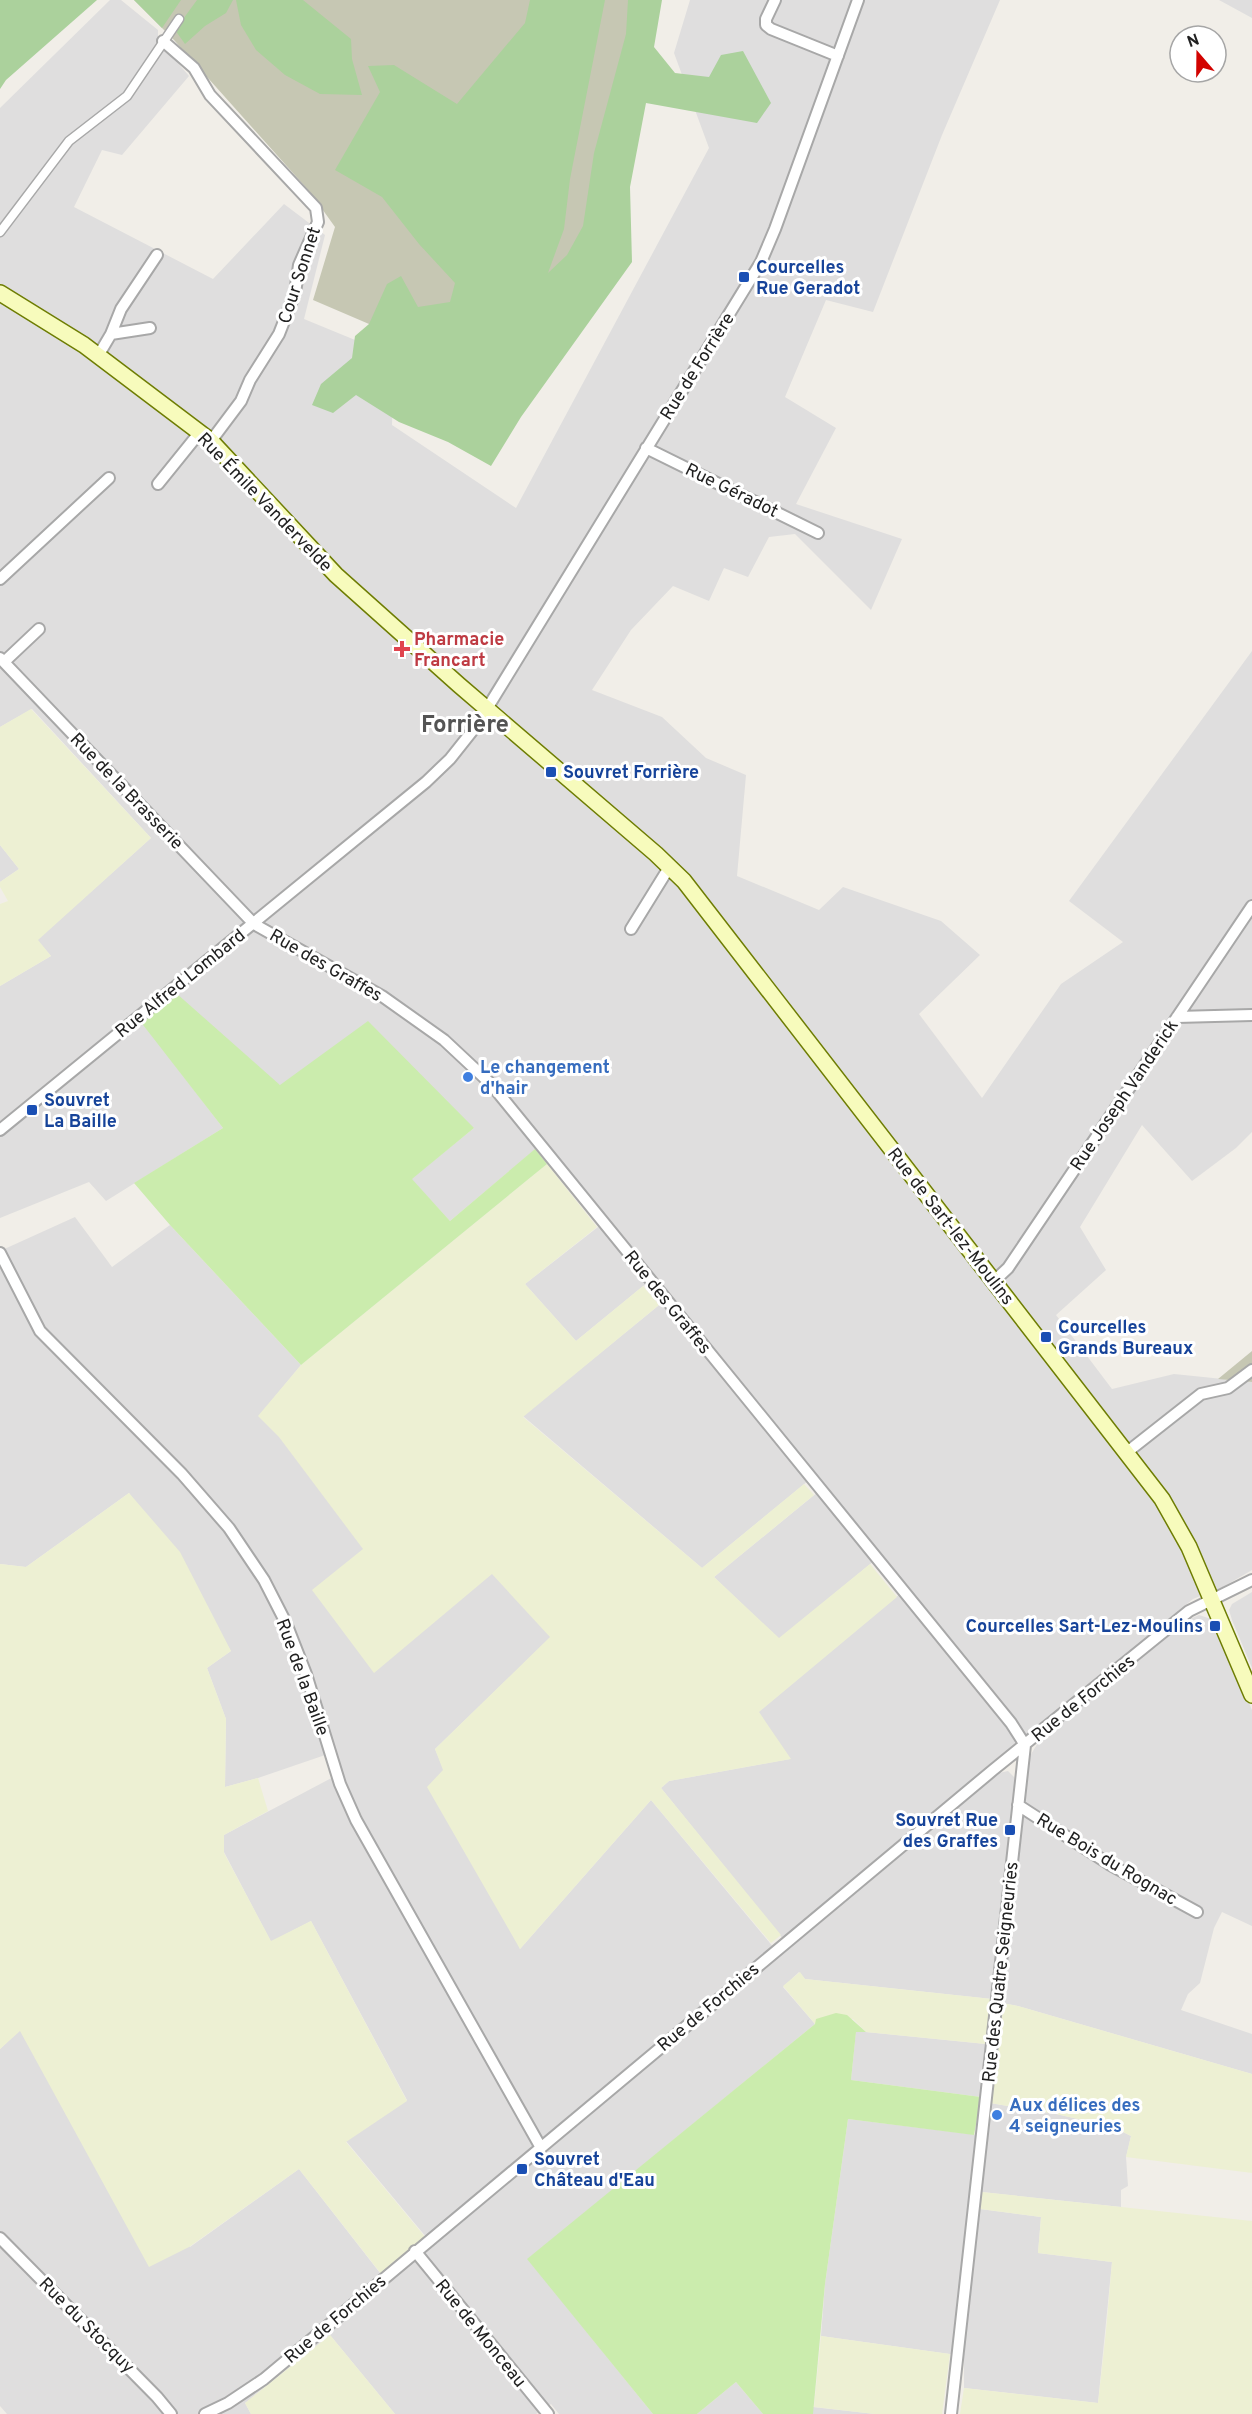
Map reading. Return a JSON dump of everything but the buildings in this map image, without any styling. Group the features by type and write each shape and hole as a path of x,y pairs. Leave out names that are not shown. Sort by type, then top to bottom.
{"main road":[{"name":"Rue Émile Vandervelde","path":"0,293 68,334 206,437 332,572 487,709"},
{"name":"Rue de Sart-lez-Moulins","path":"487,709 670,866 700,901 1168,1507 1189,1547 1252,1695"}],"street":[{"path":"775,0 766,19 766,25 838,56"},
{"name":"Rue de Forrière","path":"487,709 761,262 776,229 858,0"},
{"path":"0,232 65,145 127,96 178,19"},
{"name":"Cour Sonnet","path":"158,484 241,401 250,380 279,334 295,293 299,265 318,222 316,208 210,95 194,68 163,41"},
{"path":"98,356 111,334 120,309 157,255"},
{"path":"111,334 150,328"},
{"name":"Rue Géradot","path":"646,448 818,533"},
{"path":"0,579 109,478"},
{"path":"2,660 39,629"},
{"name":"Rue de la Brasserie","path":"2,660 254,924"},
{"name":"Rue Alfred Lombard","path":"0,1130 426,782 450,759 487,709"},
{"path":"631,929 670,866"},
{"name":"Rue Joseph Vanderick","path":"994,1281 1008,1268 1252,906"},
{"name":"Rue des Graffes","path":"254,924 382,996 444,1040 490,1084 1011,1724 1025,1745"},
{"path":"1177,1017 1252,1015"},
{"name":"Rue de la Baille","path":"0,1253 40,1331 182,1474 229,1528 264,1580 290,1633 306,1674 340,1784 356,1820 540,2146"},
{"path":"1126,1453 1201,1394 1228,1388 1252,1370"},
{"name":"Rue de Forchies","path":"205,2414 228,2403 264,2379 540,2146 1189,1611 1252,1580"},
{"name":"Rue des Quatre Seigneuries","path":"951,2414 1025,1745"},
{"name":"Rue Bois du Rognac","path":"1018,1805 1108,1864 1197,1912"},
{"name":"Rue du Stocquy","path":"0,2238 158,2397 171,2414"},
{"name":"Rue de Monceau","path":"415,2251 548,2414"}],"shaded area":[{"path":"110,0 121,0 158,30 158,40 189,76 122,155 102,150 74,207 213,279 284,204 325,235 304,319 394,356 392,425 516,508 709,148 674,53 690,0 1000,0 942,135 873,312 826,300 785,397 836,428 796,504 902,539 871,610 795,534 769,537 748,577 724,568 709,601 673,586 631,630 592,690 662,717 706,758 746,775 737,876 819,910 843,887 941,921 980,955 919,1014 982,1098 1061,984 1123,942 1069,901 1252,651 1252,1132 1236,1148 1192,1181 1142,1125 1080,1227 1106,1270 1056,1315 1112,1389 1174,1374 1252,1382 1252,1570 1223,1587 1193,1599 783,1939 661,1788 669,1781 790,1759 758,1712 907,1588 880,1556 779,1639 714,1577 824,1487 814,1476 702,1568 523,1416 669,1297 653,1278 576,1341 525,1284 607,1220 544,1142 450,1221 411,1179 474,1128 280,1085 136,1014 223,1128 106,1201 89,1182 0,1218 0,986 51,956 37,940 151,838 32,709 0,727 0,108"},
{"path":"134,0 651,0 592,259 534,336 369,324 313,300 335,227 310,192 174,40"},
{"path":"1219,0 1252,0 1252,18"},
{"path":"31,709 151,838 38,940 51,956 0,986 0,904 8,901 0,887 0,882 19,869 0,845 0,727"},
{"path":"0,845 19,869 0,882"},
{"path":"547,1164 597,1227 525,1284 576,1341 643,1286 659,1305 523,1417 702,1568 804,1484 814,1495 714,1577 779,1638 870,1564 897,1597 759,1712 791,1759 669,1781 661,1788 781,1935 771,1943 651,1800 520,1949 427,1787 443,1770 435,1749 550,1637 492,1574 374,1673 312,1590 363,1549 279,1437 258,1416 301,1365"},
{"path":"75,1217 112,1267 170,1225 301,1365 259,1416 279,1436 364,1549 373,1672 492,1573 551,1637 435,1749 520,1949 651,1800 779,1954 999,1773 1008,1771 1014,1777 1015,1789 992,1999 805,1979 799,1972 783,1987 815,2024 528,2259 653,2414 559,2414 551,2404 536,2414 395,2414 330,2335 245,2403 251,2414 7,2414 0,2406 0,2049 20,2030 190,2247 299,2169 387,2282 432,2244 346,2141 407,2100 311,1921 271,1942 224,1852 224,1835 339,1774 331,1753 225,1787 226,1719 207,1668 231,1651 129,1493 26,1567 0,1564 0,1251"},
{"path":"1252,1351 1252,1382 1218,1379"},
{"path":"129,1493 180,1552 231,1651 207,1668 226,1719 225,1787 258,1778 268,1811 224,1835 224,1853 271,1941 311,1921 407,2101 346,2142 426,2238 382,2275 299,2169 189,2247 149,2267 20,2031 0,2049 0,1564 26,1567"},
{"path":"1252,1592 1252,1668 1229,1610 1232,1604"},
{"path":"1199,1615 1211,1619 1217,1628 1252,1710 1252,1926 1222,1912 1214,1928 1200,1983 1188,1994 1181,2010 1252,2034 1252,2074 1002,2003 1030,1756 1039,1741 1190,1619"},
{"path":"800,1972 805,1979 992,1999 986,2044 866,2032 853,2019 815,2024 783,1986"},
{"path":"1002,2003 1252,2074 1252,2173 1126,2157 1131,2136 1113,2127 1056,2114 990,2103"},
{"path":"856,2031 986,2044 981,2097 851,2080"},
{"path":"990,2103 1056,2114 1113,2127 1131,2136 1126,2157 1128,2186 1121,2190 1121,2207 982,2192 980,2209 1041,2217 1038,2253 1112,2262 1098,2403 964,2388 964,2356 821,2336 825,2284 848,2119 986,2136"},
{"path":"982,2192 1252,2221 1252,2414 960,2414 964,2388 1098,2403 1106,2331 1112,2262 1038,2253 1041,2217 980,2209"},
{"path":"330,2335 395,2414 251,2414 245,2403"},
{"path":"821,2336 950,2354 942,2414 875,2414 814,2407"},
{"path":"736,2382 763,2414 697,2414"},
{"path":"813,2407 875,2414 813,2414"}],"green space":[{"path":"0,0 97,0 6,80 0,89"},
{"path":"134,0 181,0 162,28"},
{"path":"197,0 233,0 226,13 205,26 185,44 175,30"},
{"path":"236,0 303,0 351,39 352,59 362,95 320,94 285,75 256,50 241,25"},
{"path":"530,0 605,0 570,179 564,229 548,273 567,255 583,226 594,153 626,34 628,0 662,0 654,47 675,73 709,77 721,55 743,51 771,103 757,123 646,103 630,187 632,262 521,417 491,466 448,442 399,422 356,395 333,413 312,405 321,384 352,358 355,336 369,324 387,284 401,276 418,307 450,302 455,283 419,244 382,197 335,170 380,92 368,66 394,65 457,104 525,23"},
{"path":"176,993 280,1085 368,1021 474,1128 412,1179 450,1221 535,1149 547,1164 301,1365 170,1225 134,1183 223,1128 140,1021"},
{"path":"836,2013 847,2015 866,2032 856,2032 851,2080 981,2097 974,2135 848,2119 825,2284 813,2414 763,2414 736,2382 697,2414 653,2414 527,2259 815,2024 816,2019"}],"place":[{"name":"Courcelles Rue Geradot","path":"744,277"},
{"name":"Pharmacie Francart","path":"402,649"},
{"name":"Souvret Forrière","path":"551,772"},
{"name":"Le changement d'hair","path":"468,1077"},
{"name":"Souvret La Baille","path":"32,1110"},
{"name":"Courcelles Grands Bureaux","path":"1046,1337"},
{"name":"Courcelles Sart-Lez-Moulins","path":"1215,1626"},
{"name":"Souvret Rue des Graffes","path":"1010,1830"},
{"name":"Aux délices des 4 seigneuries","path":"997,2115"},
{"name":"Souvret Château d'Eau","path":"522,2169"}],"district":[{"name":"Forrière","path":"465,724"}]}
